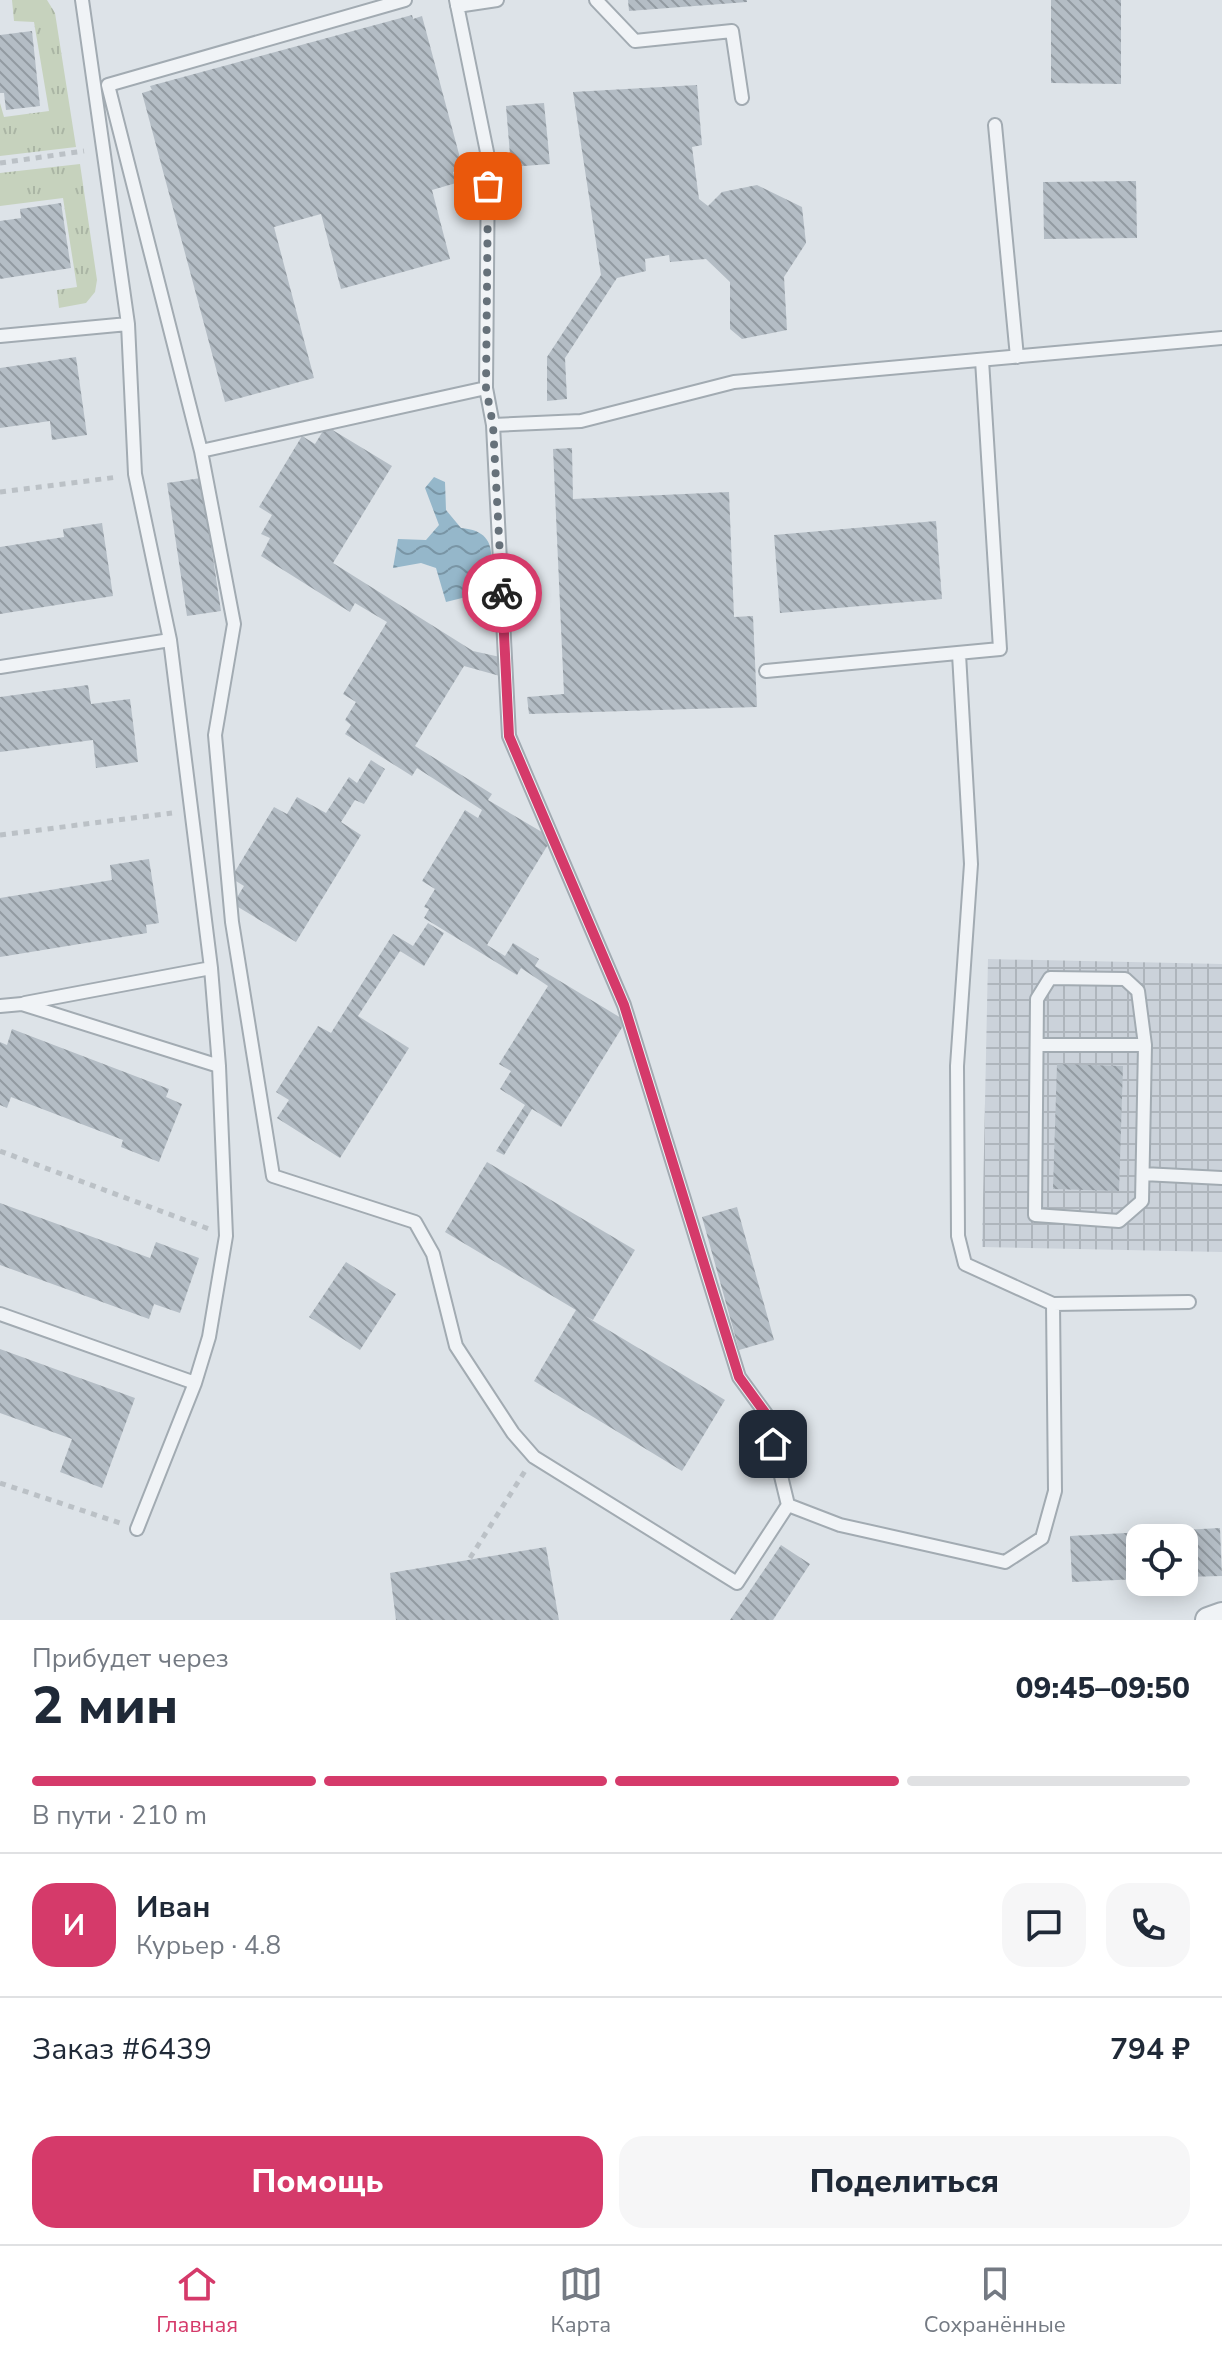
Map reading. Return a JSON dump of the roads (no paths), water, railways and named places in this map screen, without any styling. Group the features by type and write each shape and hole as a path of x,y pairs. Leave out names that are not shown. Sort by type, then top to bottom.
{"street":[{"path":"1208,1620 1222,1615"}],"lane":[{"path":"82,0 128,324 135,474 170,640 211,968 219,1066 226,1236 209,1337 195,1383 137,1529"},
{"path":"405,0 108,85 201,451 234,624 215,735 232,922 273,1176 415,1222 433,1254 456,1346 513,1433 534,1457 737,1583 788,1505 766,1414 739,1377 624,1005 509,736 493,425 486,388 488,157 456,3 497,0"},
{"path":"596,0 635,41 732,31 742,98"},
{"path":"995,125 1017,357"},
{"path":"0,336 128,324"},
{"path":"493,425 581,421 734,382 1222,338"},
{"path":"766,671 1000,649 982,360"},
{"path":"201,451 486,388"},
{"path":"0,667 170,640"},
{"path":"959,654 971,864 957,1066 958,1236 965,1264 1053,1304 1189,1302"},
{"path":"0,1006 211,968"},
{"path":"1050,978 1125,979 1138,991 1145,1045 1142,1201 1119,1221 1035,1215 1037,999 1050,978"},
{"path":"22,1004 219,1066"},
{"path":"1037,1045 1145,1045"},
{"path":"1143,1174 1222,1178"},
{"path":"788,1505 840,1525 1005,1562 1042,1538 1055,1491 1053,1304"},
{"path":"0,1314 195,1383"}],"water":[{"path":"434,477 445,482 446,510 461,528 474,530 488,542 491,559 486,592 446,602 436,568 421,563 393,568 398,539 426,540 439,525 425,488"}]}
